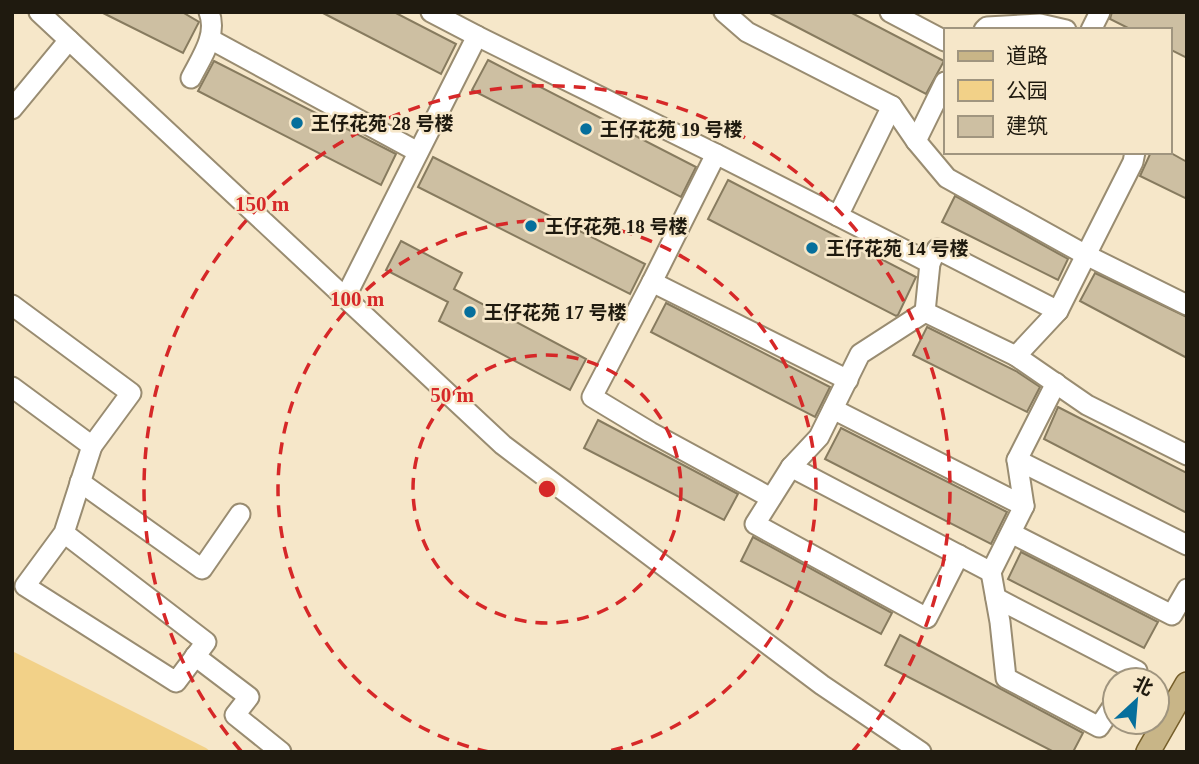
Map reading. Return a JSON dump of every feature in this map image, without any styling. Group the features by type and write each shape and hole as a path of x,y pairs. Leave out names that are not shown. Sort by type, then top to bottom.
{"main road":[{"path":"1148,752 1187,684"}],"street":[{"path":"39,12 503,446 822,685 921,752"},
{"path":"194,12 418,152"},
{"path":"431,12 930,263"},
{"path":"724,12 747,32 892,106 916,141 947,178 1086,255 1187,305"},
{"path":"890,12 944,40"},
{"path":"1092,28 1100,12"},
{"path":"191,78 211,24"},
{"path":"986,28 1040,24 1057,28"},
{"path":"345,298 477,36"},
{"path":"12,109 69,40"},
{"path":"916,141 944,84"},
{"path":"838,216 892,106"},
{"path":"1016,356 1058,311 1135,154"},
{"path":"716,155 592,397 771,498"},
{"path":"925,312 930,263 937,249 1058,311"},
{"path":"652,282 848,380"},
{"path":"12,305 131,393 92,446 64,533 18,583 176,682 206,642 64,533"},
{"path":"925,312 1016,356 1087,405 1187,455"},
{"path":"925,312 860,354 819,437 791,467 755,524 927,618 958,555"},
{"path":"1056,383 1017,460 1024,506 991,572 1006,678 1099,727 1101,724"},
{"path":"12,387 92,446"},
{"path":"833,409 1024,506"},
{"path":"1017,460 1187,545"},
{"path":"791,467 991,572"},
{"path":"80,482 202,569 240,514"},
{"path":"1011,533 1172,615 1187,589"},
{"path":"996,598 1127,666"},
{"path":"195,656 249,697 235,715 281,752"}],"green space":[{"path":"12,651 206,748 211,752 12,752"}],"building":[{"path":"101,12 182,12 199,22 183,53"},
{"path":"321,12 394,12 456,44 441,74"},
{"path":"768,12 850,12 944,61 926,94"},
{"path":"1112,12 1187,12 1187,58 1171,50 1171,28 1128,28 1110,19"},
{"name":"王仔花苑 19 号楼","path":"488,60 696,167 681,197 472,90"},
{"name":"王仔花苑 28 号楼","path":"214,61 396,154 381,185 198,91"},
{"path":"1171,153 1187,162 1187,199 1140,176 1150,154"},
{"name":"王仔花苑 18 号楼","path":"433,157 645,264 630,294 418,187"},
{"name":"王仔花苑 14 号楼","path":"728,180 916,277 898,315 708,219"},
{"path":"955,196 1068,259 1058,280 942,222"},
{"name":"王仔花苑 17 号楼","path":"401,241 462,273 454,289 586,359 570,390 439,321 448,302 386,270"},
{"path":"1095,273 1187,317 1187,358 1080,301"},
{"path":"666,303 830,387 815,417 651,332"},
{"path":"927,327 1016,371 1040,387 1027,412 913,355"},
{"path":"1058,407 1187,473 1187,513 1044,439"},
{"path":"598,420 738,494 724,520 584,448"},
{"path":"841,428 1007,512 991,544 825,459"},
{"path":"753,537 892,613 881,634 741,561"},
{"path":"1021,552 1158,622 1144,648 1008,579"},
{"path":"900,635 1083,733 1073,752 1054,752 885,665"}],"place":[{"name":"王仔花苑 28 号楼","path":"297,123"},
{"name":"王仔花苑 19 号楼","path":"586,129"},
{"name":"王仔花苑 18 号楼","path":"531,226"},
{"name":"王仔花苑 14 号楼","path":"812,248"},
{"name":"王仔花苑 17 号楼","path":"470,312"}]}
